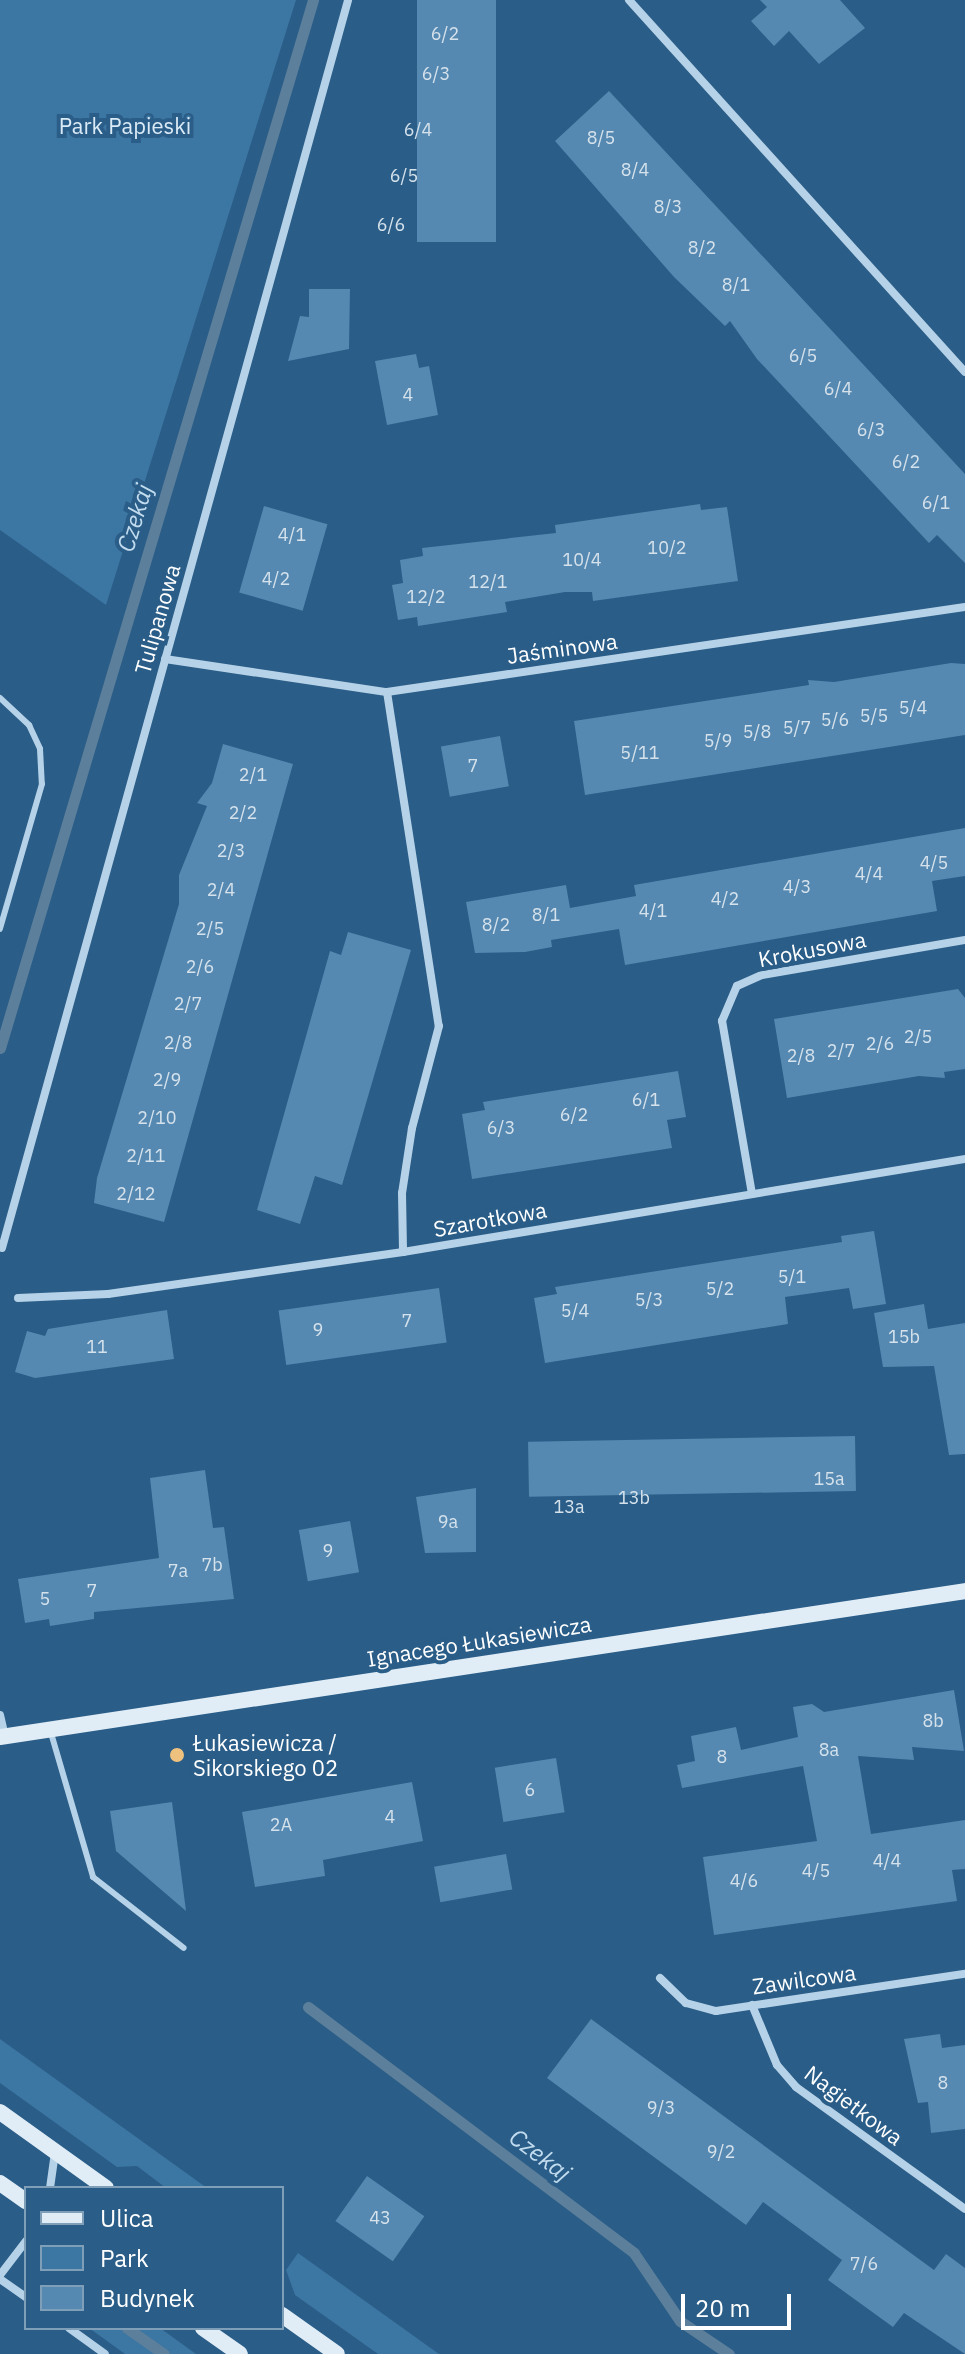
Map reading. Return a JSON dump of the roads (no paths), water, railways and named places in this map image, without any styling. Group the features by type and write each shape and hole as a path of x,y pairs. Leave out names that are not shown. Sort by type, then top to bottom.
{"street":[{"name":"Tulipanowa","path":"2,1248 348,0"},
{"path":"629,0 965,372"},
{"name":"Jaśminowa","path":"165,659 387,692 965,607"},
{"path":"387,692 439,1026 412,1128 402,1193 403,1252"},
{"name":"Krokusowa","path":"752,1194 722,1021 737,986 762,975 965,940"},
{"name":"Szarotkowa","path":"18,1298 108,1294 403,1252 965,1159"},
{"name":"Ignacego Łukasiewicza","path":"2,1737 965,1591"},
{"path":"0,1715 2,1737"},
{"name":"Zawilcowa","path":"660,1978 701,2010 965,1974"},
{"name":"Nagietkowa","path":"752,2005 765,2043 796,2087 965,2209"},
{"path":"0,2112 103,2186"},
{"path":"50,2186 55,2152"},
{"path":"0,2183 24,2200"},
{"path":"24,2244 0,2277 24,2295"},
{"path":"284,2316 337,2354"},
{"path":"72,2330 105,2354"},
{"path":"206,2330 240,2354"}],"lane":[{"path":"0,698 29,725 40,749 42,784 0,929"},
{"path":"50,1729 93,1877 184,1948"}],"waterway":[{"name":"Czekaj","path":"0,1048 313,0"},
{"name":"Czekaj","path":"308,2007 634,2253 680,2321 729,2354"},
{"path":"130,2330 164,2354"}],"place":[{"name":"Łukasiewicza / Sikorskiego 02","path":"177,1755"}],"park label":[{"name":"Park Papieski","path":"125,126"}]}
